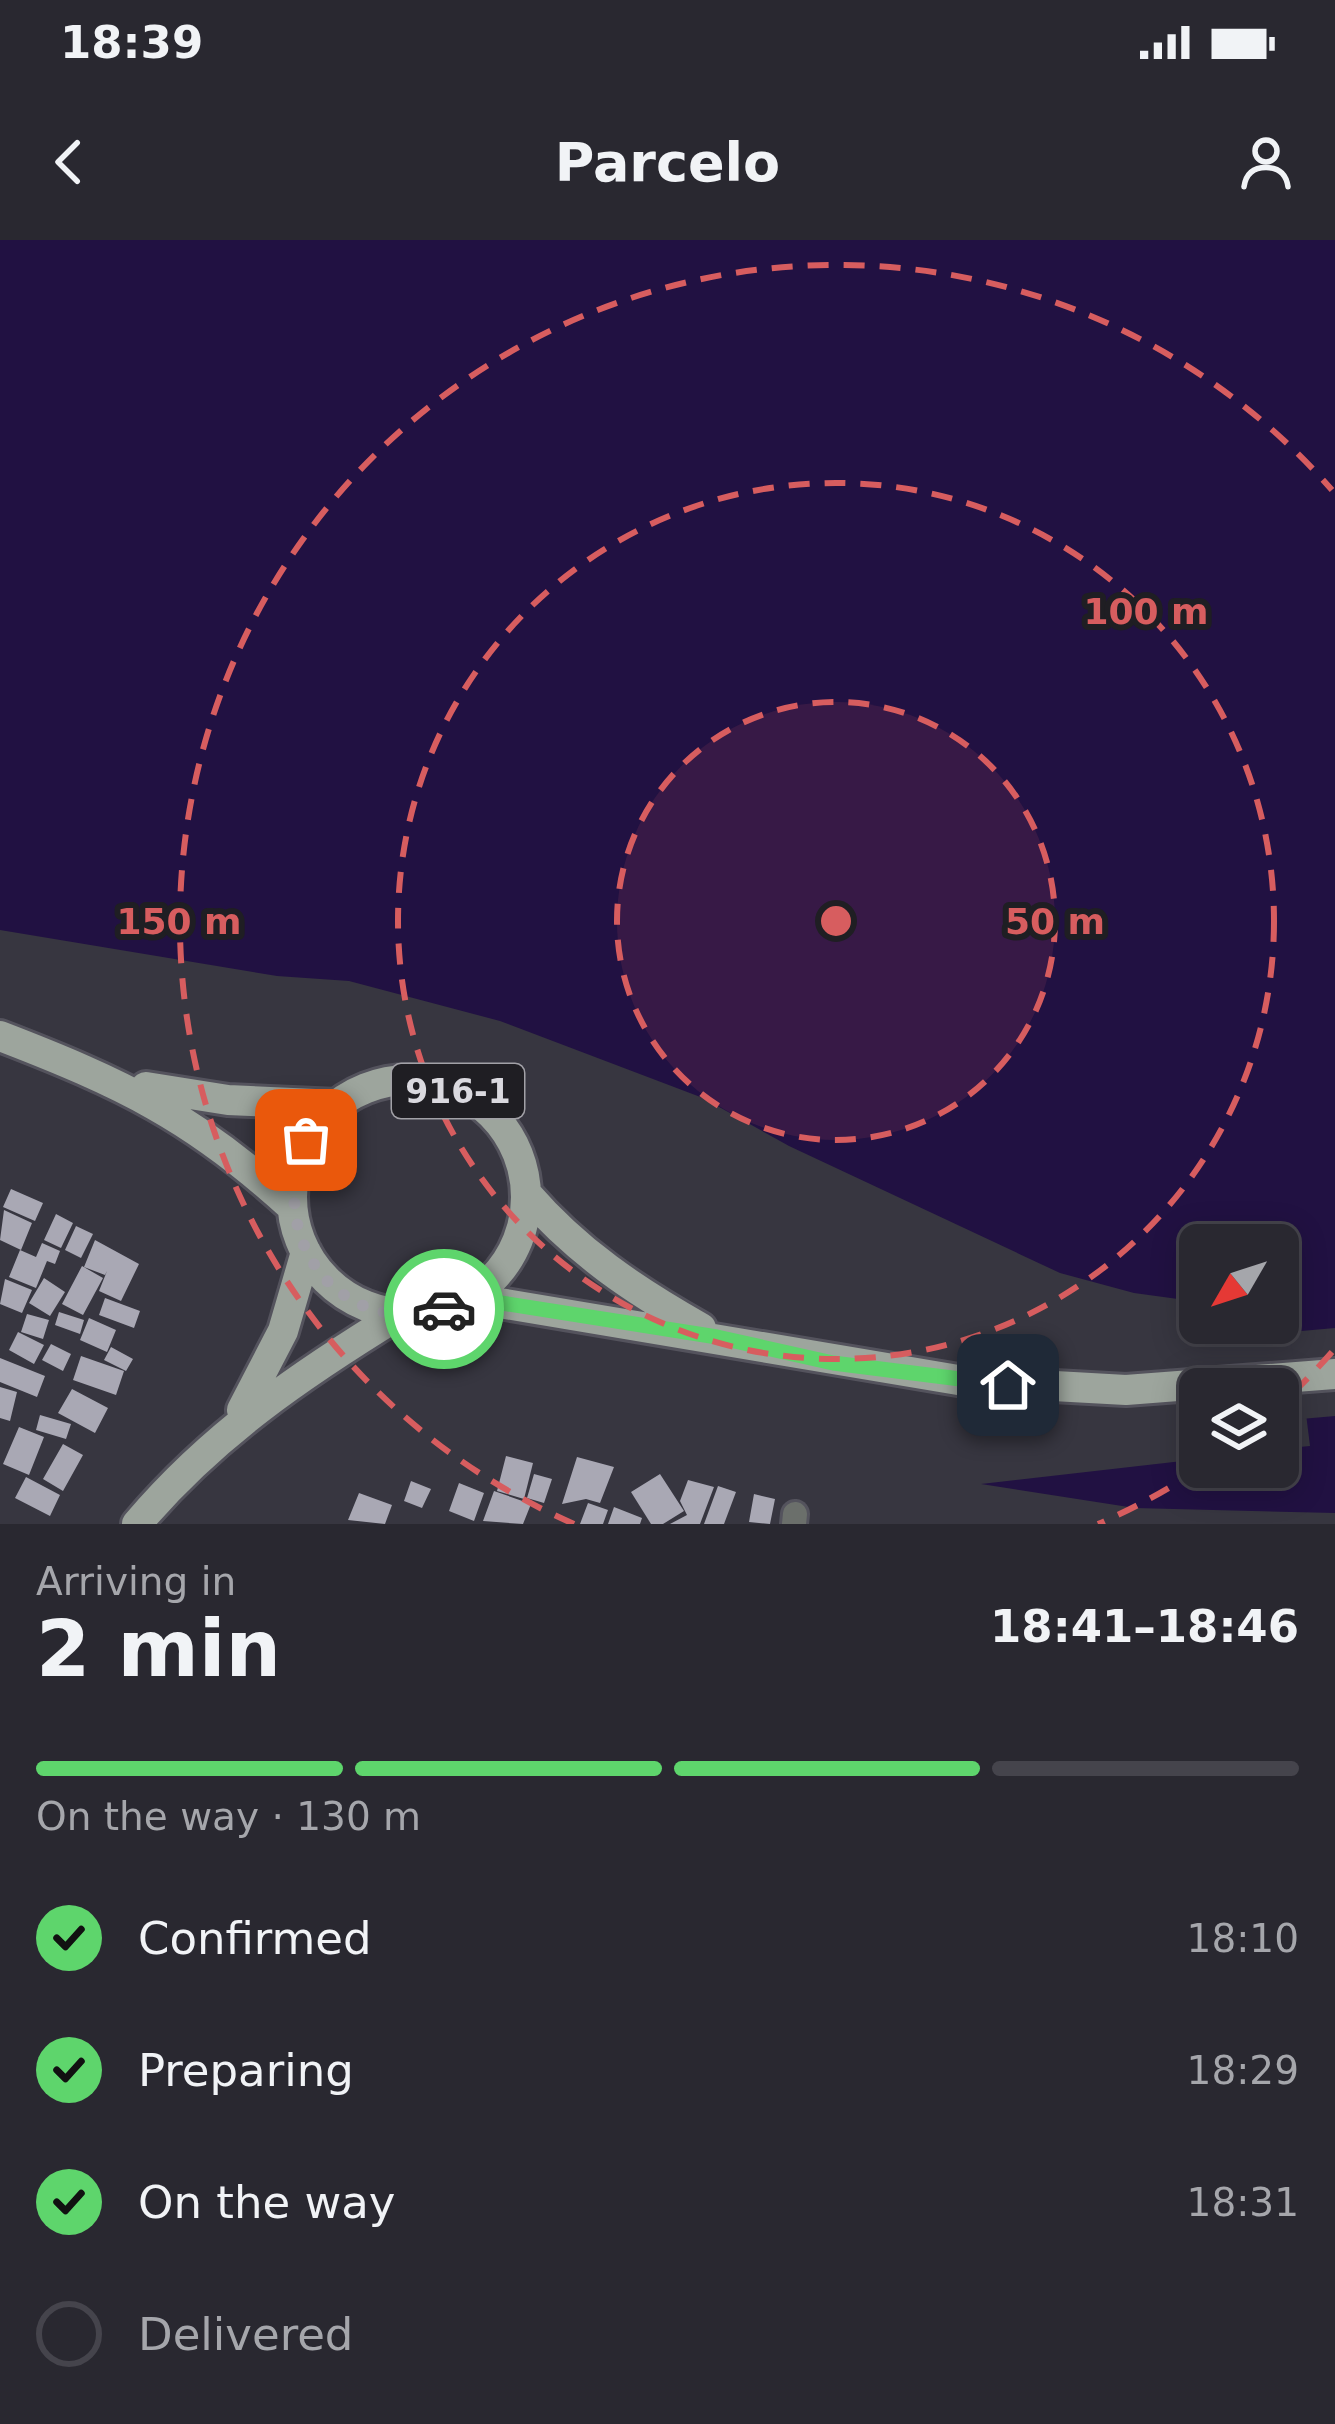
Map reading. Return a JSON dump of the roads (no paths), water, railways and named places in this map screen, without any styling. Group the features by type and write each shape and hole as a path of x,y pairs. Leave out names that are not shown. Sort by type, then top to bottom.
{"main road":[{"name":"916-1","path":"0,1036 122,1083 212,1139 292,1207"},
{"name":"916-1","path":"717,1337 613,1276 526,1193 523,1169 503,1127 487,1110 447,1086 401,1080 378,1084 337,1105 306,1140 297,1161 292,1207 306,1252 319,1272 355,1301 400,1314 436,1312 470,1298 717,1337 833,1363 1052,1389 1335,1374"},
{"name":"916-1","path":"122,1083 228,1100 337,1105"},
{"path":"470,1298 512,1253 526,1193"},
{"path":"229,1430 284,1331 306,1252"},
{"path":"137,1524 229,1430 292,1381 400,1314"}]}
